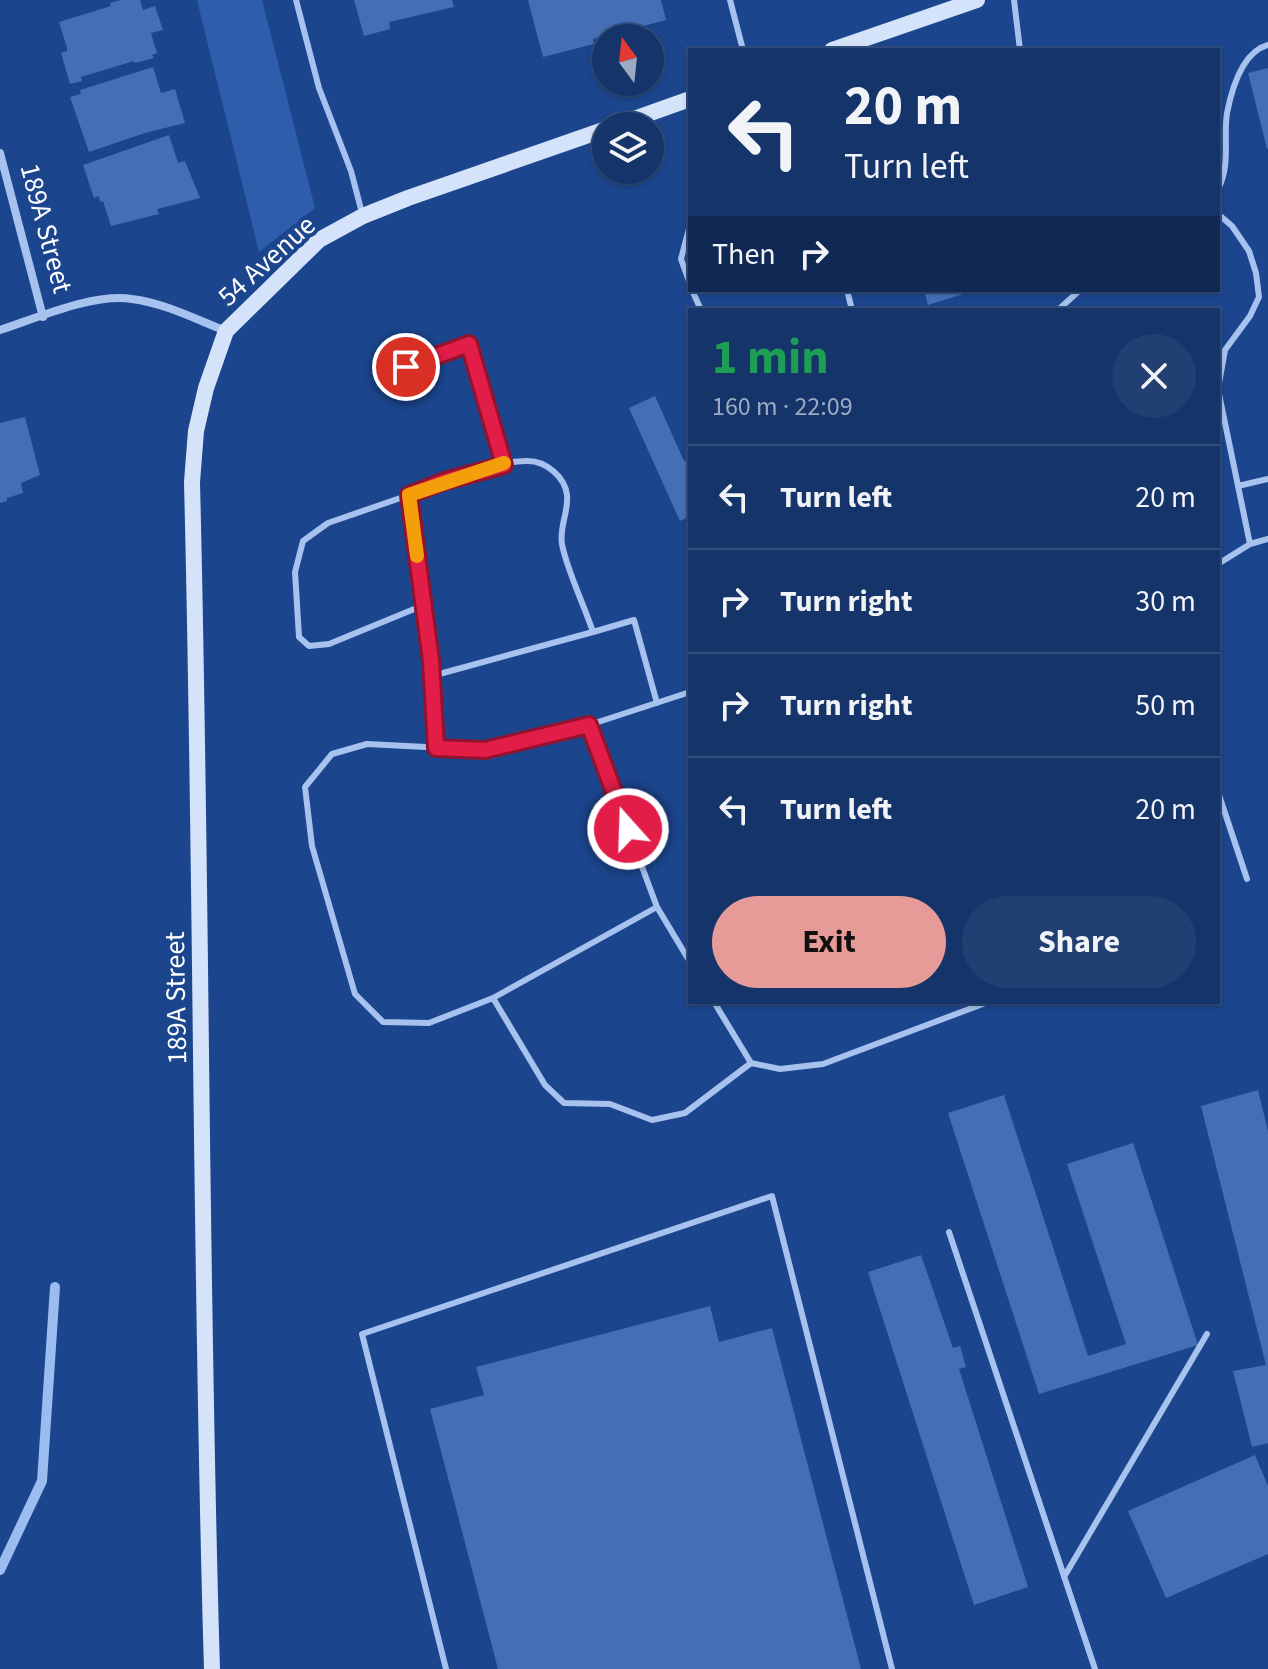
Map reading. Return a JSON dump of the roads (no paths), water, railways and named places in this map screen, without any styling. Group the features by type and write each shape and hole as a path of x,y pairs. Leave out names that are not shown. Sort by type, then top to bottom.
{"street":[{"path":"838,48 977,0"},
{"path":"653,112 688,100"},
{"name":"54 Avenue","path":"0,330 97,301 130,298 226,331 319,240 363,216 592,134"},
{"name":"189A Street","path":"0,153 43,317"},
{"name":"189A Street","path":"212,1669 203,1329 203,1106 192,482 196,431 206,388 226,331"}],"lane":[{"path":"296,0 319,88 351,171 363,216"},
{"path":"730,0 742,48"},
{"path":"1014,0 1020,48"},
{"path":"1220,185 1224,177 1227,113 1242,67 1256,48 1268,45"},
{"path":"1220,216 1232,226 1249,251 1259,297 1250,316 1225,350 1220,378"},
{"path":"688,233 681,259 688,278"},
{"path":"1060,308 1078,292"},
{"path":"406,367 469,344 504,465"},
{"path":"1220,399 1250,544"},
{"path":"424,605 329,644 309,646 299,637 295,572 303,541 328,523 445,481 528,461 544,464 562,479 568,497 562,544 593,632"},
{"path":"1238,486 1268,479"},
{"path":"409,495 432,676 436,748"},
{"path":"1220,563 1250,544 1268,539"},
{"path":"432,676 634,620 657,703"},
{"path":"657,907 493,998 429,1023 383,1022 355,994 312,846 305,787 332,754 367,744 485,750 589,725 688,693"},
{"path":"589,725 657,907 688,959"},
{"path":"1220,798 1247,879"},
{"path":"493,998 545,1085 564,1103 610,1104 652,1120 685,1113 751,1063"},
{"path":"715,1004 751,1063 780,1069 823,1064 983,1004"},
{"path":"446,1669 362,1334 772,1196 892,1669"},
{"path":"949,1232 1095,1669"},
{"path":"1064,1577 1207,1334"}],"waterway":[{"path":"0,1570 42,1481 55,1287"}]}
